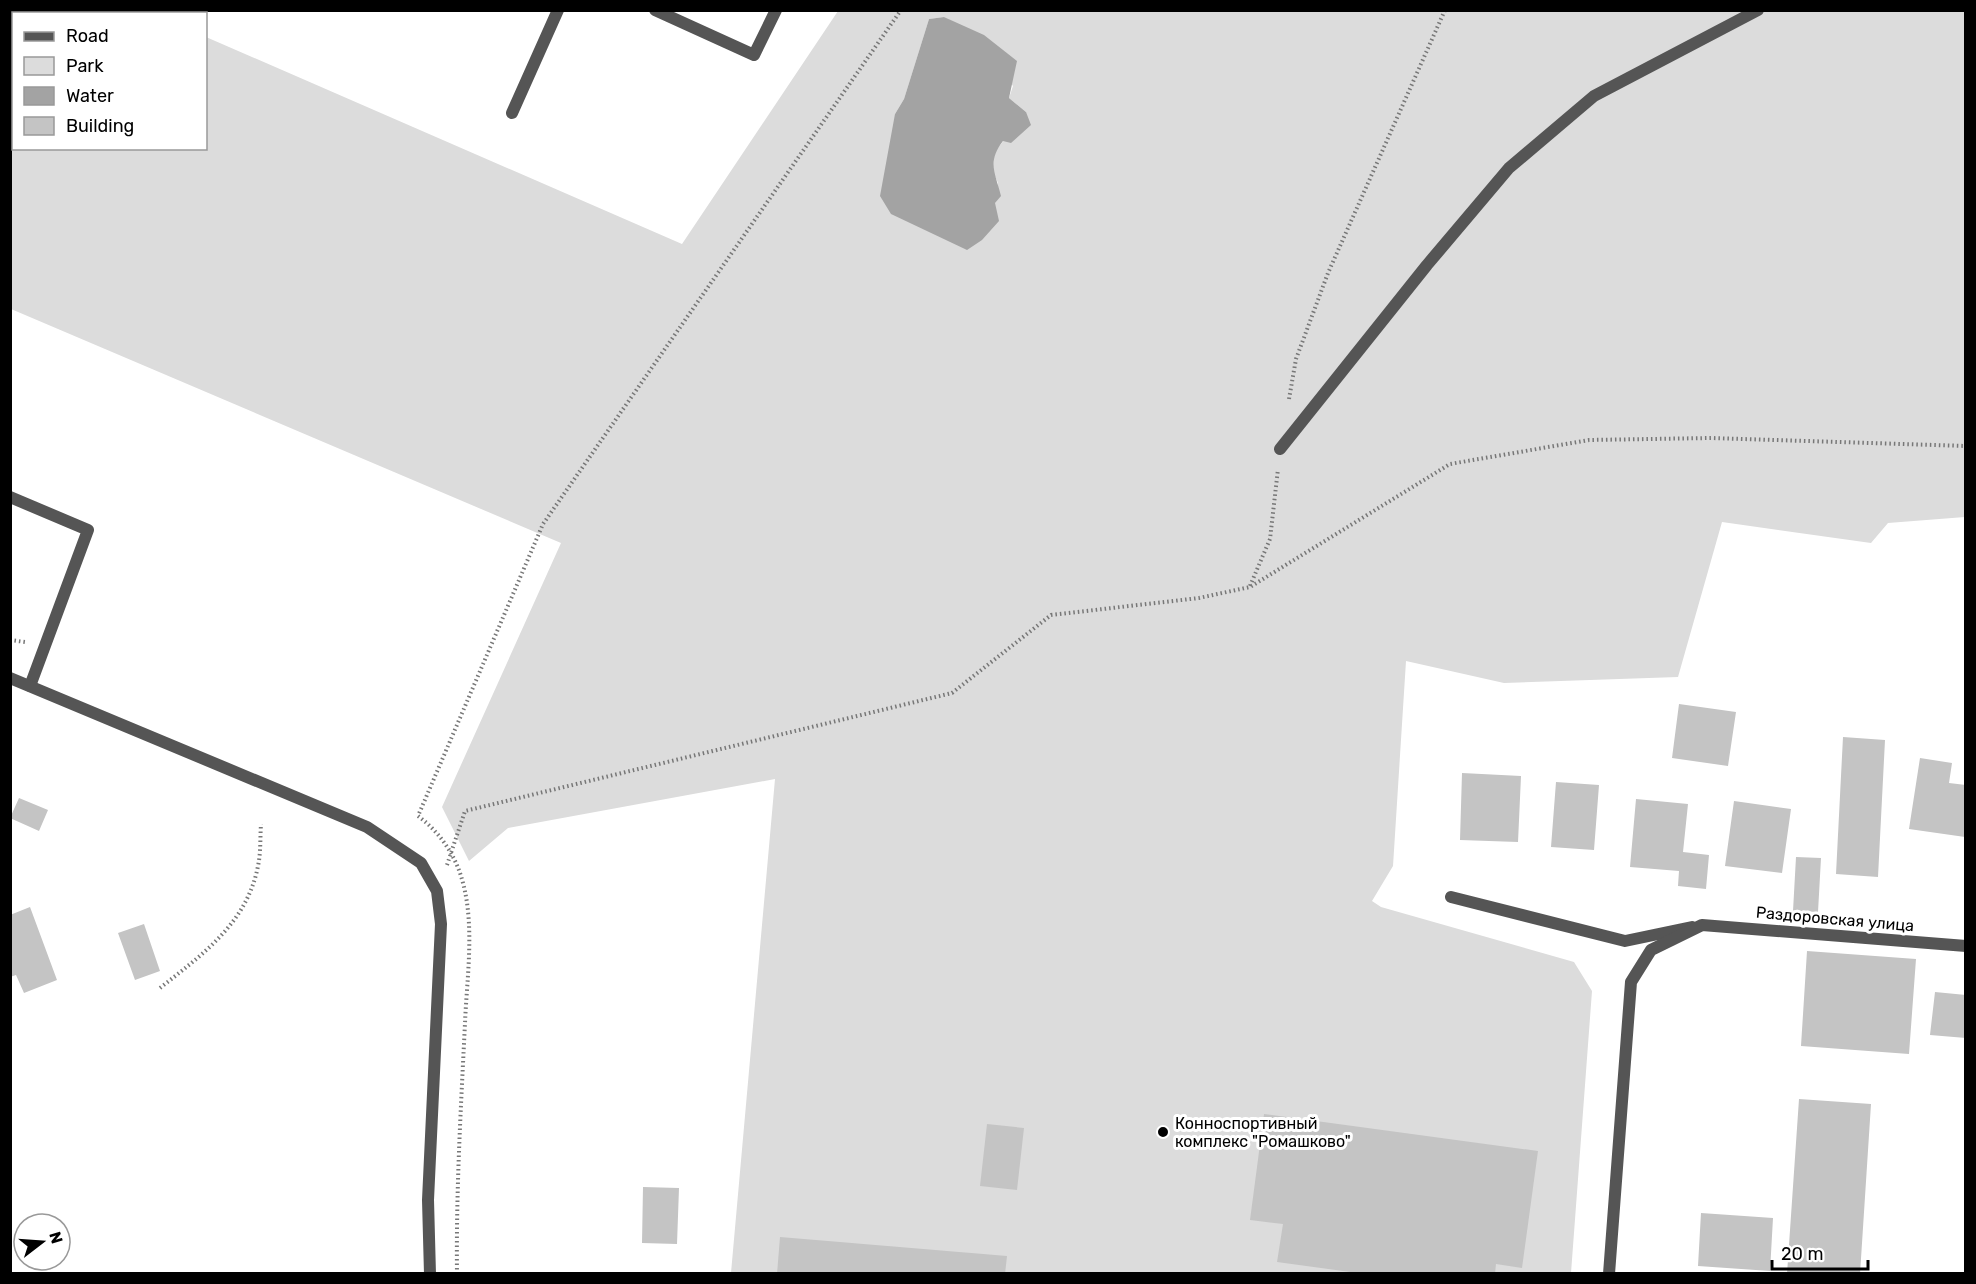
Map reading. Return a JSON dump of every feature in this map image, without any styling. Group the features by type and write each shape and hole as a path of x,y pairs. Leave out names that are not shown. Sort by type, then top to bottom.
{"street":[{"path":"512,114 558,10"},
{"path":"655,10 754,55 776,10"},
{"path":"1280,449 1427,265 1509,168 1594,96 1758,10"},
{"path":"10,496 88,530 30,686"},
{"path":"10,678 367,827 421,863 437,891 441,924 428,1200 430,1274"},
{"path":"1451,897 1624,941 1702,925"},
{"path":"1609,1274 1631,982 1651,950 1702,925"},
{"name":"Раздоровская улица","path":"1702,925 1965,946"}],"path":[{"path":"418,816 543,524 902,10"},
{"path":"1288,404 1296,359 1328,273 1445,10"},
{"path":"437,891 465,811 952,693 1051,615 1199,598 1250,587 1450,464 1589,440 1711,438 1965,446"},
{"path":"1250,587 1270,539 1280,449"},
{"path":"160,988 219,940 241,912 258,866 261,824"}],"green space":[{"path":"145,10 150,12 12,12 12,150 207,150 207,37 682,244 838,11 1965,11 1965,517 1888,523 1871,543 1722,522 1678,677 1504,683 1406,661 1393,866 1372,901 1381,907 1574,962 1592,991 1571,1273 731,1273 775,779 508,828 469,861 442,807 561,543 11,309 10,11","holes":["944,17 961,26 1013,86 1009,98 1026,112 994,153 993,172 998,183 995,203 895,114 904,99 929,19"]}],"water":[{"path":"944,17 984,35 1017,61 1009,98 1026,112 1031,125 1011,143 1003,141 998,148 994,167 1001,196 995,203 999,221 982,240 967,250 891,214 880,196 895,114 904,99 929,19"}],"building":[{"path":"1679,704 1736,712 1728,766 1672,758"},
{"path":"1843,737 1885,740 1878,877 1836,874"},
{"path":"1920,758 1952,763 1949,783 1966,785 1965,837 1909,829"},
{"path":"1462,773 1521,776 1518,842 1460,840"},
{"path":"1556,782 1599,785 1594,850 1551,847"},
{"path":"19,798 48,810 39,831 10,818"},
{"path":"1636,799 1688,804 1683,852 1709,855 1706,889 1678,886 1679,871 1630,867"},
{"path":"1734,801 1791,809 1782,873 1725,866"},
{"path":"1796,857 1821,858 1818,912 1793,911"},
{"path":"30,907 57,980 24,993 16,975 10,977 10,915"},
{"path":"144,924 160,971 135,980 118,933"},
{"path":"1807,951 1916,959 1909,1054 1801,1046"},
{"path":"1935,992 1966,995 1966,1038 1930,1035"},
{"path":"1799,1099 1871,1104 1860,1274 1787,1274"},
{"path":"1264,1114 1538,1151 1522,1268 1496,1264 1495,1274 1365,1274 1277,1262 1283,1224 1250,1220"},
{"path":"987,1124 1024,1128 1017,1190 980,1186"},
{"path":"643,1187 679,1188 677,1244 642,1243"},
{"path":"1701,1213 1773,1218 1770,1271 1698,1266"},
{"path":"780,1237 1007,1256 1005,1274 777,1274"}],"place":[{"name":"Конноспортивный комплекс \"Ромашково\"","path":"1163,1132"}]}
